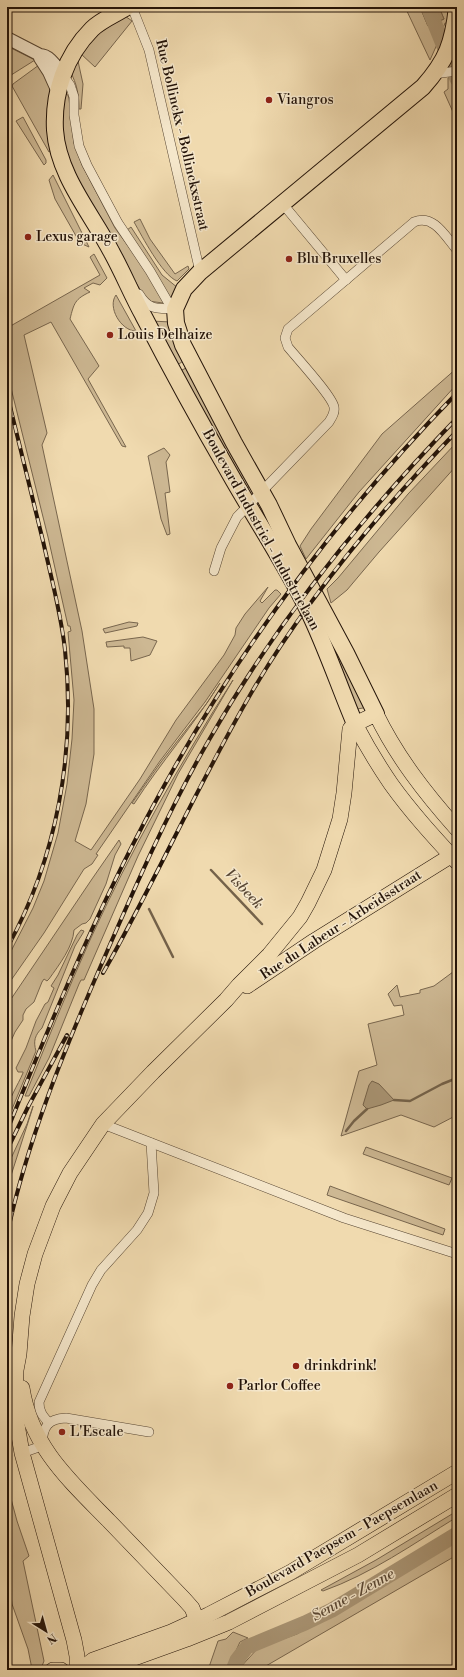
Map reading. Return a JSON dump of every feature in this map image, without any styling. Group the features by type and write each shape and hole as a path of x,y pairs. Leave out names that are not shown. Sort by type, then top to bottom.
{"highway":[{"path":"63,75 72,53 93,28 127,7"},
{"path":"175,309 184,290 200,272 423,87 434,74 446,55 455,32 456,7"},
{"name":"Boulevard Industriel - Industrielaan","path":"63,75 55,109 55,132 64,168 111,252 143,315 230,475 287,570 307,608 325,645 355,724"},
{"name":"Boulevard Industriel - Industrielaan","path":"175,309 176,321 183,345 231,438 262,492 288,546 343,647 376,714"}],"main road":[{"path":"77,1670 77,1656 74,1640 22,1453 16,1412 16,1370 24,1300 30,1269 53,1206 70,1173 103,1124 226,1000 273,950 300,917 324,870 334,842 340,819 344,793 350,729 355,724 376,714"},
{"name":"Boulevard Industriel - Industrielaan","path":"376,714 395,750 411,773 457,829"},
{"name":"Boulevard Industriel - Industrielaan","path":"355,724 376,762 392,785 424,826 455,856"},
{"name":"Rue du Labeur - Arbeidsstraat","path":"226,1000 314,941 455,856"},
{"path":"300,917 298,927 300,932 310,940 314,941"},
{"path":"273,950 285,960"},
{"path":"19,1354 25,1406 49,1456 61,1471 184,1598 192,1608 200,1626"},
{"name":"Boulevard Paepsem - Paepsemlaan","path":"200,1626 457,1472"},
{"name":"Boulevard Paepsem - Paepsemlaan","path":"200,1626 229,1622 358,1555 457,1495"},
{"path":"80,1670 93,1660 200,1626"},
{"path":"101,1670 200,1626"},
{"path":"53,1670 61,1670"}],"street":[{"name":"Rue Bollinckx - Bollinckxstraat","path":"132,7 149,50 200,272"},
{"name":"Boulevard Industriel - Industrielaan","path":"7,38 45,58 63,75 70,85 74,97 76,130 79,146 87,165 118,223 150,271 168,302 175,309"},
{"path":"58,92 50,72 40,60 45,58 59,60 72,53"},
{"path":"434,74 457,71"},
{"path":"282,203 346,280"},
{"path":"214,571 221,548 237,517 332,417 334,408 330,397 288,347 285,338 288,329 414,222 425,219 435,225 457,250"},
{"name":"Boulevard Industriel - Industrielaan","path":"111,252 133,282 143,301 148,306 153,308 175,309"},
{"path":"103,1124 344,1218 457,1254"},
{"path":"49,1422 39,1410 39,1402 92,1285 101,1270 138,1230 148,1213 154,1193 151,1143"},
{"path":"22,1453 42,1444 44,1430 49,1422 57,1419 66,1418 149,1432"}],"shaded area":[{"path":"405,7 420,7 428,26 444,19 439,7 457,7 457,25 445,23 430,60"},
{"path":"420,7 439,7 444,19 428,26"},
{"path":"125,16 132,21 95,67 81,54 95,37 112,23"},
{"path":"7,46 35,60 8,77"},
{"path":"78,61 83,84 81,109 79,109 77,90 70,71"},
{"path":"39,65 52,85 51,151 49,152 12,86"},
{"path":"457,76 457,121 444,92 448,89 448,78"},
{"path":"65,94 68,95 69,99 74,143 82,165 115,228 145,269 164,302 163,303 148,301 144,296 86,201 61,139 62,98"},
{"path":"23,117 46,160 44,165 16,121"},
{"path":"53,175 89,247 80,243 55,199 49,180"},
{"path":"140,219 150,239 175,274 188,266 189,269 177,281 165,271 147,245 134,222"},
{"path":"131,227 162,275 178,288 172,298 170,298 127,230"},
{"path":"94,254 107,278 100,285 93,283 84,288 90,292 78,299 70,319 99,366 88,379 126,447 122,446 51,322 24,335 47,433 42,445 82,631 94,709 94,754 86,804 75,841 91,850 140,779 176,720 224,655 235,635 236,628 245,614 268,587 260,601 262,603 275,590 281,594 269,608 205,702 160,761 96,854 98,855 92,864 84,869 44,933 7,986 7,959 33,908 44,881 58,833 67,784 72,739 74,700 68,632 71,631 70,626 68,626 48,537 7,372 7,328 100,275 90,257"},
{"path":"116,295 136,331 125,327 117,318 113,306"},
{"path":"151,321 171,322 183,361 179,364 175,363"},
{"path":"186,368 251,482 249,487 246,489 181,374 182,370"},
{"path":"457,368 457,384 359,492 306,559 300,546 382,434"},
{"path":"457,442 457,465 347,590 331,603 327,589 338,578 408,494"},
{"path":"164,448 170,455 166,462 170,492 165,493 170,534 167,535 161,519 148,456"},
{"path":"261,511 264,512 365,706 363,708 357,709"},
{"path":"129,622 138,623 137,626 105,633 103,629"},
{"path":"143,637 157,641 150,655 131,661 130,648 124,648 124,646 107,647 106,642"},
{"path":"233,680 178,774 138,856 84,980 81,980 79,984 49,1058 29,1096 25,1096 81,959 122,873 175,775"},
{"path":"206,705 155,773 134,804 132,803 161,762"},
{"path":"119,840 121,844 115,855 106,884 90,919 74,930 71,943 65,956 49,979 47,981 44,979 42,982 34,1002 26,1009 23,1015 23,1020 15,1032 7,1050 7,1005"},
{"path":"81,930 84,931 75,946 42,1028 36,1036 36,1051 10,1114 7,1113 7,1108 11,1098 23,1073 18,1072 16,1068 26,1048 36,1021 45,1004 48,1002 54,988 51,986"},
{"path":"457,969 457,1115 434,1127 401,1115 341,1136 359,1071 377,1065 368,1024 404,1015 402,1005 394,1006 388,994 397,985 400,997 420,993 420,990 434,986"},
{"path":"372,1081 379,1084 394,1100 367,1109 363,1105 369,1085"},
{"path":"33,1106 7,1188 7,1167 27,1124"},
{"path":"366,1147 452,1178 449,1185 363,1154"},
{"path":"330,1186 445,1229 443,1235 327,1195"},
{"path":"7,1484 17,1521 29,1556 23,1561 44,1661 42,1666 32,1669 28,1649 12,1604 7,1564"},
{"path":"457,1511 457,1517 392,1558 341,1584 323,1591 321,1590 376,1560"},
{"path":"457,1541 457,1555 259,1670 238,1670 258,1648 297,1634"},
{"path":"233,1632 248,1638 240,1642 227,1670 208,1670 218,1641 226,1639"}],"waterway":[{"name":"Senne - Zenne","path":"428,7 457,79"},
{"name":"Visbeek","path":"211,870 262,924"},
{"name":"Visbeek","path":"149,909 173,957"},
{"path":"394,1100 410,1101 442,1084 457,1078"},
{"path":"346,1131 367,1109"},
{"name":"Senne - Zenne","path":"233,1670 237,1660 247,1647 332,1610 457,1534"}],"railway":[{"path":"7,1131 57,1008 93,927 131,847 183,752 252,643 290,590 370,488 457,393"},
{"path":"7,394 58,609 65,650 68,688 68,727 65,765 59,804 39,878 24,914 7,948"},
{"path":"7,1235 25,1165 61,1063 114,935 166,822 194,767 235,697 292,612 355,531 388,492 457,418"},
{"path":"103,973 214,760 253,690 275,655 322,587 348,554 401,491 457,431"},
{"path":"7,1150 29,1105 67,1035"}],"place":[{"name":"Viangros","path":"269,100"},
{"name":"Lexus garage","path":"28,237"},
{"name":"Blu Bruxelles","path":"289,259"},
{"name":"Louis Delhaize","path":"110,335"},
{"name":"drinkdrink!","path":"296,1366"},
{"name":"Parlor Coffee","path":"230,1386"},
{"name":"L'Escale","path":"62,1432"}]}
